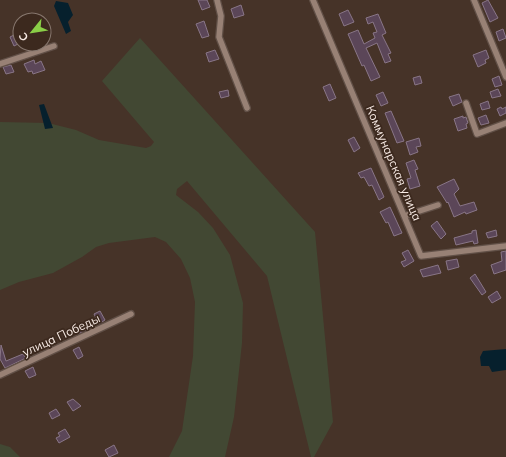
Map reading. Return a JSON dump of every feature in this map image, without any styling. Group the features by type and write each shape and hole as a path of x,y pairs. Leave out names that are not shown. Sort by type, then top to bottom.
{"street":[{"path":"217,0 221,16 219,37 248,108"},
{"name":"Коммунарская улица","path":"313,0 421,256 506,246"},
{"path":"474,0 506,77"},
{"path":"0,64 54,46"},
{"path":"466,103 477,134 506,123"},
{"path":"404,216 438,205"},
{"name":"улица Победы","path":"0,375 131,314"}],"green space":[{"path":"140,38 315,232 333,422 314,457 311,457 267,276 187,181 177,189 176,195 198,212 213,228 230,255 243,303 242,343 234,417 225,457 169,457 182,431 193,356 195,302 190,278 181,259 166,242 155,237 109,243 96,247 82,257 53,273 19,282 0,290 0,122 48,123 76,130 99,140 146,148 151,146 154,142 102,81"},
{"path":"0,444 10,447 20,457 0,457"}],"water":[{"path":"56,1 68,3 73,15 68,22 71,31 66,34 54,6"},
{"path":"44,104 53,128 45,129 39,105"},
{"path":"506,349 506,370 492,372 489,366 481,366 480,357 483,351"}],"building":[{"path":"198,0 207,0 210,7 202,10"},
{"path":"488,0 498,18 490,22 482,3"},
{"path":"241,5 244,15 234,18 231,9"},
{"path":"348,10 354,22 344,26 339,14"},
{"path":"378,14 386,33 382,35 391,53 388,54 391,61 385,63 377,43 366,48 380,77 371,81 364,65 362,66 348,34 358,30 364,44 375,38 373,33 377,32 373,22 368,24 366,18"},
{"path":"204,21 209,36 202,38 196,24"},
{"path":"503,29 506,38 499,41 496,32"},
{"path":"215,50 219,59 209,62 206,53"},
{"path":"486,50 489,58 485,60 486,63 478,67 473,55"},
{"path":"34,60 35,64 41,61 45,70 33,74 32,71 28,72 24,64"},
{"path":"11,65 14,72 6,74 3,67"},
{"path":"420,76 422,83 415,85 413,78"},
{"path":"499,76 502,85 495,87 492,79"},
{"path":"330,84 336,98 329,101 323,87"},
{"path":"498,89 501,96 492,98 490,92"},
{"path":"228,90 229,96 221,98 219,92"},
{"path":"383,92 388,103 381,106 376,95"},
{"path":"459,94 462,102 453,106 449,97"},
{"path":"488,101 490,108 482,110 480,104"},
{"path":"501,107 502,109 506,107 506,113 500,116 497,109"},
{"path":"391,111 404,141 397,143 385,113"},
{"path":"486,115 489,123 481,125 478,118"},
{"path":"463,116 463,118 466,117 468,123 466,124 467,128 458,131 454,119"},
{"path":"354,137 360,148 354,152 348,140"},
{"path":"419,138 421,146 416,147 418,152 410,155 406,142"},
{"path":"414,160 418,169 415,170 420,186 410,189 407,179 411,178 406,163"},
{"path":"371,168 384,197 379,200 372,185 369,186 364,177 361,178 358,173"},
{"path":"454,179 459,189 454,194 460,206 474,202 477,210 466,214 465,212 454,217 448,202 447,203 437,187"},
{"path":"390,207 402,233 394,236 388,222 386,223 380,212"},
{"path":"437,221 446,234 441,239 431,226"},
{"path":"476,230 478,243 474,244 473,241 456,245 454,238 472,233 472,231"},
{"path":"496,230 497,236 488,238 486,233"},
{"path":"408,250 414,261 404,267 401,262 406,260 402,253"},
{"path":"506,251 506,270 494,274 491,265 502,261 501,252"},
{"path":"457,259 459,267 448,270 446,261"},
{"path":"438,265 441,273 423,277 420,270"},
{"path":"475,274 486,292 482,295 470,278"},
{"path":"497,291 501,298 492,303 488,297"},
{"path":"100,311 105,320 99,324 94,314"},
{"path":"87,322 90,328 78,334 75,328"},
{"path":"1,345 6,361 23,354 26,358 5,368 0,359"},
{"path":"79,347 83,356 78,359 73,350"},
{"path":"33,367 36,375 29,378 25,371"},
{"path":"73,399 81,406 73,411 67,402"},
{"path":"56,409 60,415 52,419 49,413"},
{"path":"65,429 70,437 59,443 56,438 60,436 58,433"},
{"path":"114,445 118,453 109,457 105,450"}]}
